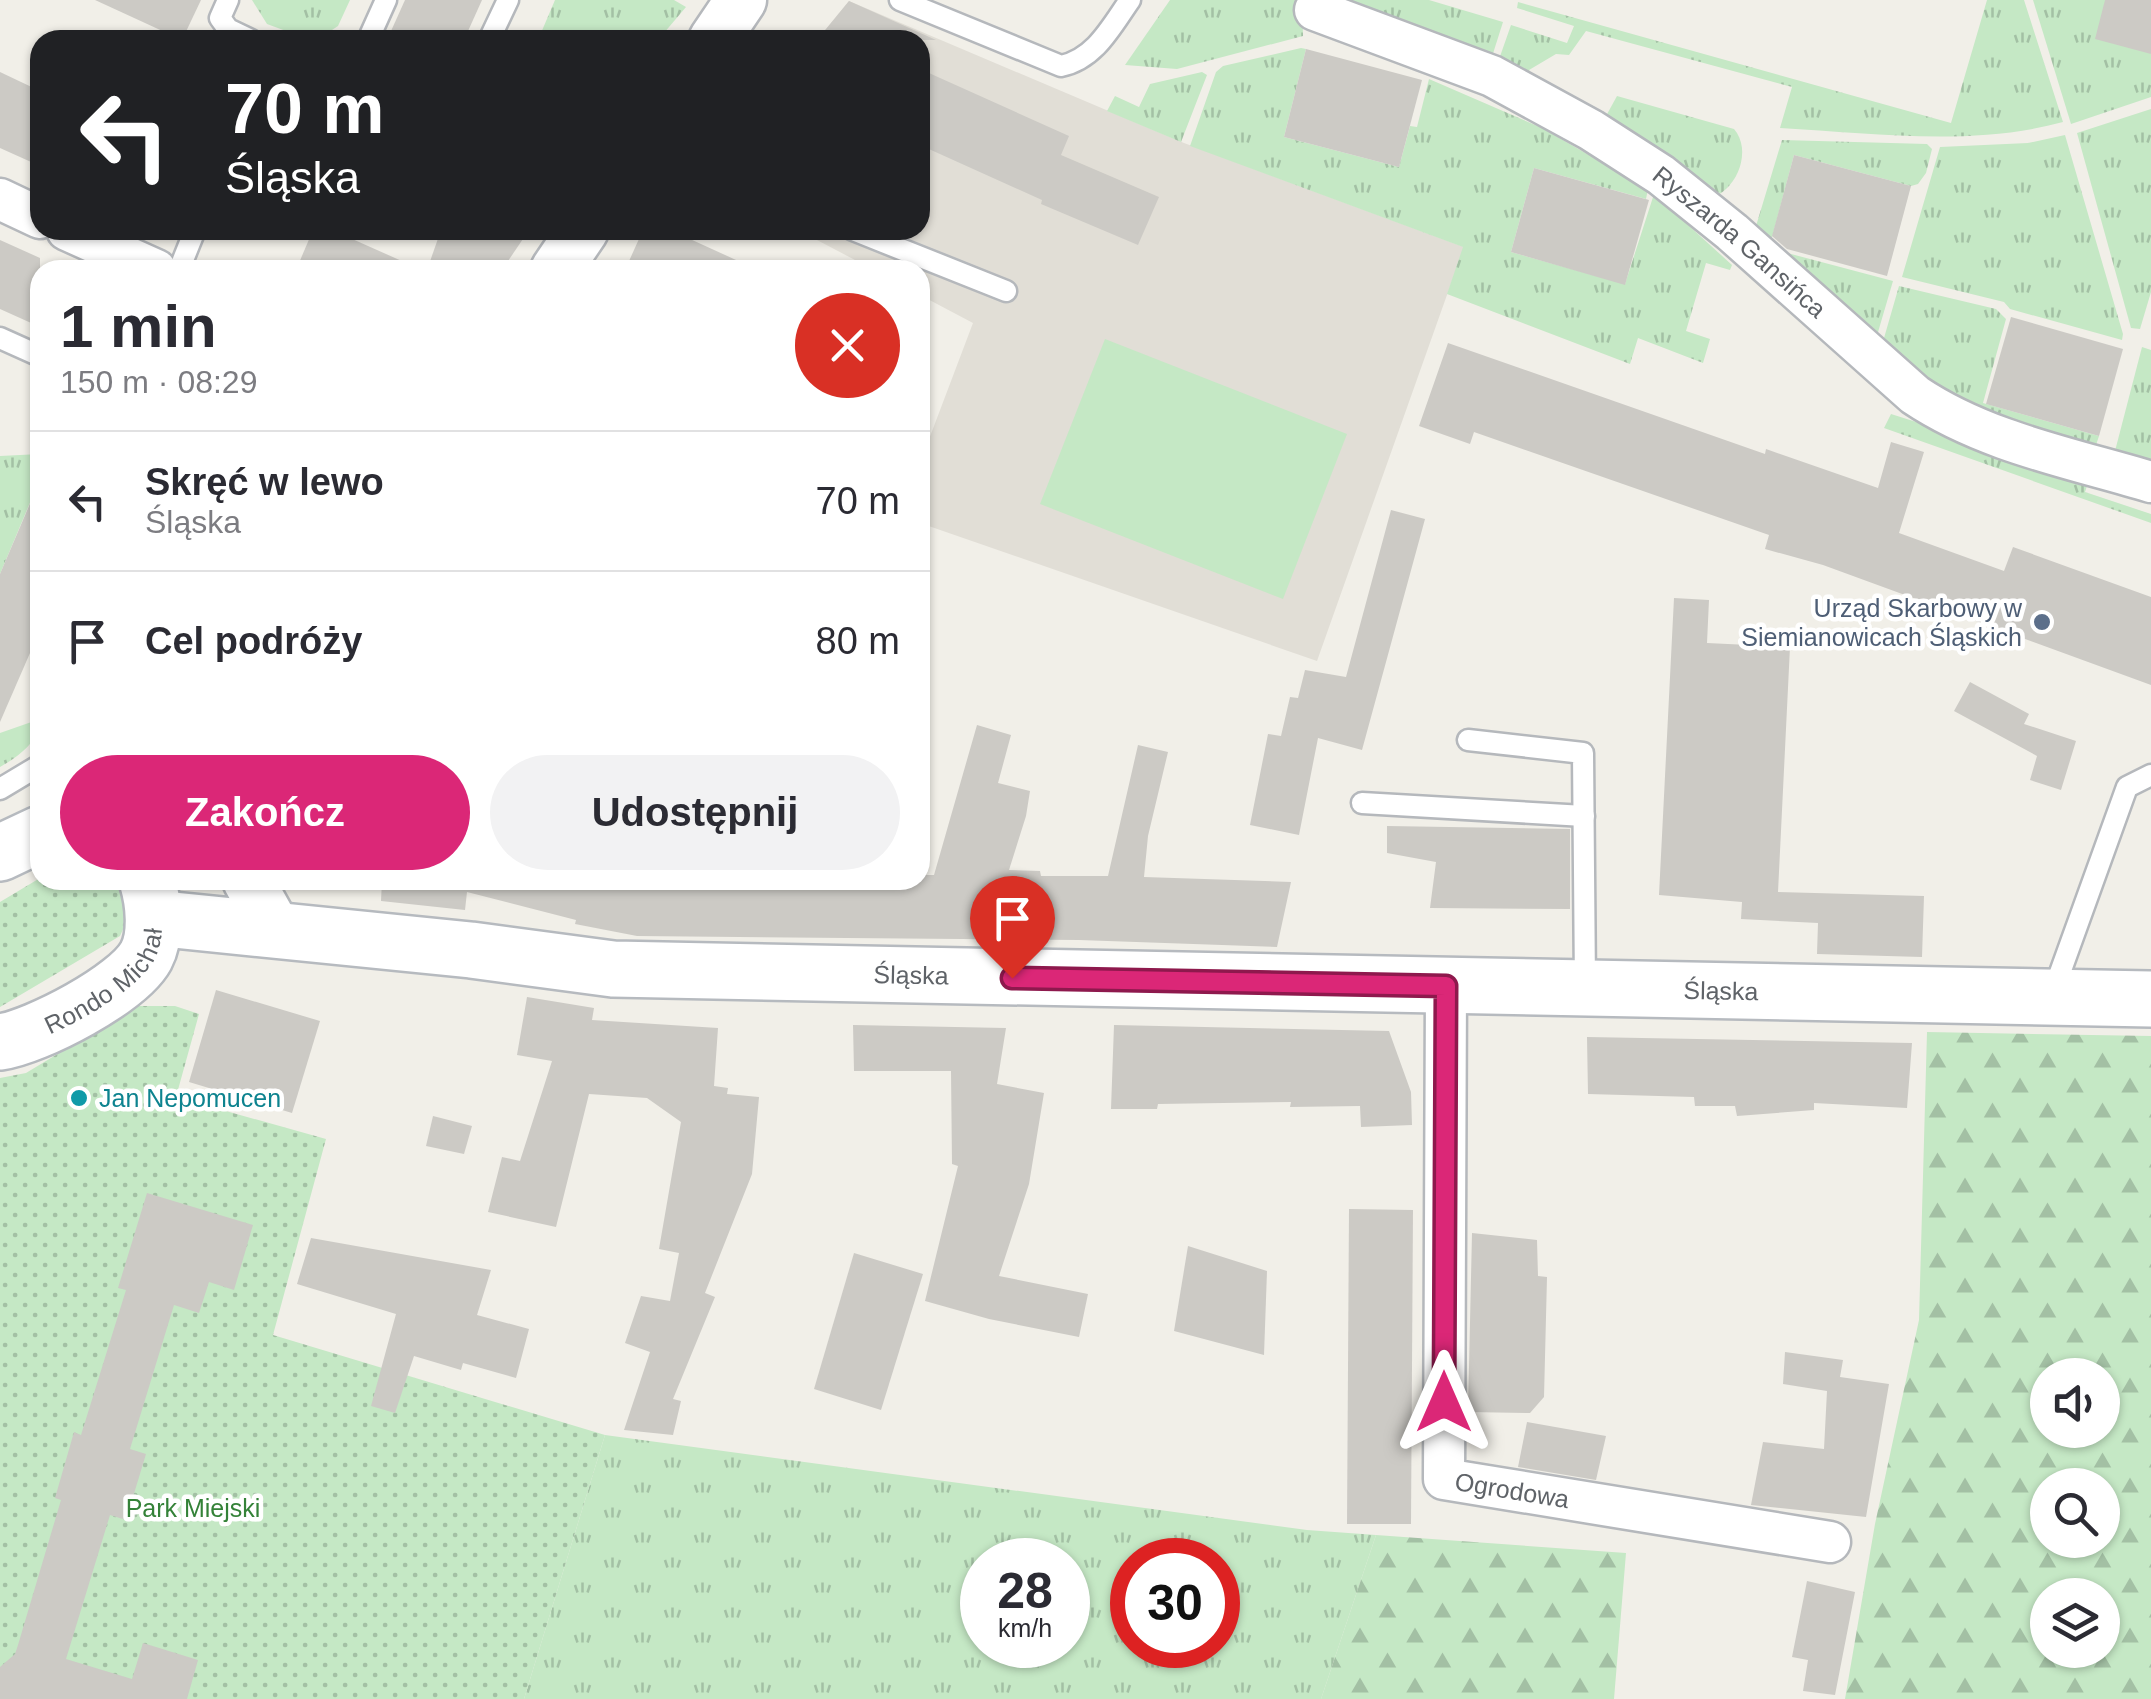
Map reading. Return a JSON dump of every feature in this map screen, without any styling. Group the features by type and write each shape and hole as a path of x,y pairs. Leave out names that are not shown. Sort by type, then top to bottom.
{"main road":[{"path":"0,853 30,839"},
{"name":"Śląska","path":"151,899 276,930 612,969 2151,999"},
{"name":"Rondo Michał","path":"0,1042 19,1040 79,1010 123,980 146,956 151,899"}],"street":[{"path":"721,30 741,0"},
{"name":"Ryszarda Gansińca","path":"1314,10 1492,76 1661,175 1732,232 1916,395 1942,413 1978,430 2151,482"},
{"path":"0,200 30,214"},
{"path":"90,240 134,260"},
{"path":"254,890 276,930"},
{"name":"Ogrodowa","path":"1446,986 1444,1479 1830,1542"}],"lane":[{"path":"228,0 220,18 230,30"},
{"path":"372,30 386,0"},
{"path":"494,30 508,0"},
{"path":"900,0 1061,66 1076,63 1095,49 1130,0"},
{"path":"878,240 927,260"},
{"path":"930,261 1006,292"},
{"path":"0,338 30,352"},
{"path":"1468,740 1583,753 1586,989"},
{"path":"0,790 30,771"},
{"path":"2051,997 2127,787 2151,776"},
{"path":"1362,803 1584,816"}],"shaded area":[{"path":"849,1 917,30 825,30"},
{"path":"930,35 1184,143 1464,247 1317,661 930,526 930,437 973,323 930,300 930,260 855,260 817,240 930,240"}],"green space":[{"path":"252,0 350,0 338,26 332,30 283,30 267,24"},
{"path":"555,0 674,0 686,7 666,30 542,30"},
{"path":"1170,0 1302,0 1303,36 1177,69 1125,65"},
{"path":"1344,0 1429,0 1503,22 1490,63"},
{"path":"1987,0 2024,0 2063,122 2028,130 1958,136 1780,128 1792,87 1586,31 1569,55 1556,54 1529,70 1535,80 1497,65 1511,25 1567,43 1574,26 1517,8 1518,2 1951,123"},
{"path":"2033,0 2105,0 2151,54 2151,97 2071,124"},
{"path":"1306,49 1284,137 1399,167 1410,126 1417,127 1429,79 1542,128 1648,189 1646,199 1534,168 1511,252 1625,284 1654,194 1732,265 1730,270 1706,263 1686,331 1710,339 1703,363 1638,338 1630,364 1447,294 1463,247 1190,146 1216,72 1223,66"},
{"path":"1202,72 1207,75 1181,142 1107,111 1115,96 1139,107 1150,84"},
{"path":"1617,96 1734,129 1742,147 1736,177 1714,197 1606,116"},
{"path":"2151,109 2151,292 2140,329 2131,328 2077,133"},
{"path":"2065,135 2122,340 2010,309 2004,302 1902,277 1940,147 2028,143"},
{"path":"1782,140 1927,144 1932,149 1926,173 1918,184 1911,186 1794,155 1770,245 1763,241 1756,226"},
{"path":"1776,250 1893,281 1876,339"},
{"path":"1899,286 1996,309 2006,319 1983,403 2099,436 2096,445 1950,400 1882,345"},
{"path":"1105,339 1347,434 1283,599 1040,504"},
{"path":"2142,347 2151,350 2151,462 2115,451"},
{"path":"1891,414 2090,477 2085,492 2151,514 2151,523 1884,428"},
{"path":"30,454 30,503 0,574 0,456"},
{"path":"30,722 30,743 0,767 0,733"},
{"path":"30,884 30,890 124,890 125,922 120,936 0,1007 0,902"},
{"name":"Park Miejski","path":"137,1006 175,1006 199,1014 176,1097 326,1139 273,1335 605,1435 524,1699 0,1699 0,1078 26,1073"},
{"path":"1927,1032 2151,1036 2151,1699 1845,1699 1875,1524 1919,1320"},
{"path":"605,1435 1307,1530 1376,1535 1321,1699 524,1699"},
{"path":"1376,1535 1626,1553 1614,1699 1321,1699"}],"building":[{"path":"95,0 201,0 187,30 160,30"},
{"path":"405,0 482,0 468,30 392,30"},
{"path":"2105,0 2151,0 2151,54 2095,39"},
{"path":"849,1 914,30 825,30"},
{"path":"1306,49 1422,80 1399,167 1284,137"},
{"path":"0,72 30,86 30,162 0,148"},
{"path":"930,73 1069,136 1061,155 1159,197 1138,245 1041,204 1042,200 930,150"},
{"path":"1794,155 1911,186 1887,276 1787,249 1772,236"},
{"path":"1534,168 1649,200 1625,285 1511,252"},
{"path":"0,240 40,260 30,260 30,322 0,309"},
{"path":"309,240 354,240 400,260 300,260"},
{"path":"438,240 522,240 509,260 430,260"},
{"path":"638,240 692,240 736,260 630,260"},
{"path":"2011,317 2123,349 2099,436 1986,404"},
{"path":"1448,343 1765,454 1766,449 1878,488 1891,442 1924,452 1899,533 2004,571 2013,547 2151,597 2151,685 1823,565 1765,549 1769,535 1474,432 1470,444 1419,426"},
{"path":"30,504 30,653 0,722 0,574"},
{"path":"1391,510 1425,519 1362,750 1318,738 1299,835 1250,825 1268,734 1281,736 1290,697 1298,698 1305,670 1346,677"},
{"path":"1674,598 1709,600 1707,643 1790,647 1778,892 1924,896 1922,957 1817,954 1818,923 1741,919 1742,902 1659,895"},
{"path":"1970,682 2029,714 2024,724 2076,741 2061,790 2030,780 2037,756 1954,711"},
{"path":"977,725 1011,735 998,783 1030,791 1009,870 1040,871 1041,876 1108,876 1138,745 1168,752 1148,836 1144,877 1291,882 1277,947 1079,940 637,936 575,924 576,920 467,892 465,910 381,901 382,890 930,890 930,875 934,875"},
{"path":"1387,826 1570,829 1570,909 1430,908 1436,862 1387,853"},
{"path":"216,990 320,1021 292,1113 189,1082"},
{"path":"527,997 594,1008 592,1020 718,1028 714,1086 728,1088 727,1094 759,1097 752,1174 705,1293 715,1297 673,1399 681,1401 673,1435 624,1430 650,1352 625,1343 641,1296 670,1301 679,1253 659,1249 681,1122 647,1098 589,1094 556,1227 488,1212 502,1157 520,1161 552,1061 517,1055"},
{"path":"853,1025 1006,1028 997,1084 1044,1093 1029,1184 999,1276 1088,1294 1079,1337 925,1301 958,1166 952,1164 951,1071 854,1071"},
{"path":"1114,1025 1389,1031 1411,1092 1412,1125 1361,1127 1360,1106 1290,1107 1291,1102 1158,1104 1157,1109 1111,1109"},
{"path":"1587,1037 1912,1043 1907,1108 1814,1103 1814,1110 1737,1116 1735,1106 1695,1106 1694,1097 1588,1094"},
{"path":"433,1116 472,1126 464,1154 426,1146"},
{"path":"147,1193 253,1225 234,1290 209,1282 199,1313 174,1305 130,1449 146,1454 126,1520 110,1515 66,1659 132,1679 143,1643 198,1660 187,1699 0,1699 0,1667 15,1654 18,1645 61,1500 55,1498 74,1432 81,1435 126,1290 118,1288"},
{"path":"1349,1209 1413,1210 1411,1524 1347,1524"},
{"path":"1472,1233 1537,1240 1538,1276 1547,1277 1544,1397 1530,1413 1468,1412"},
{"path":"311,1238 491,1270 477,1315 529,1329 516,1378 463,1363 461,1370 414,1356 395,1413 371,1406 396,1314 297,1284"},
{"path":"1188,1246 1267,1271 1264,1355 1174,1331"},
{"path":"854,1253 923,1274 881,1410 814,1389"},
{"path":"1785,1352 1843,1360 1840,1377 1889,1384 1866,1517 1751,1505 1763,1442 1824,1449 1827,1391 1783,1384"},
{"path":"1527,1422 1606,1436 1596,1480 1518,1467"},
{"path":"1807,1581 1855,1592 1835,1695 1803,1691 1808,1660 1792,1657"}],"place":[{"name":"Urząd Skarbowy w Siemianowicach Śląskich","path":"2042,622"},
{"name":"Jan Nepomucen","path":"79,1098"}],"route":[{"path":"1012,978 1446,986 1444,1402"}]}
